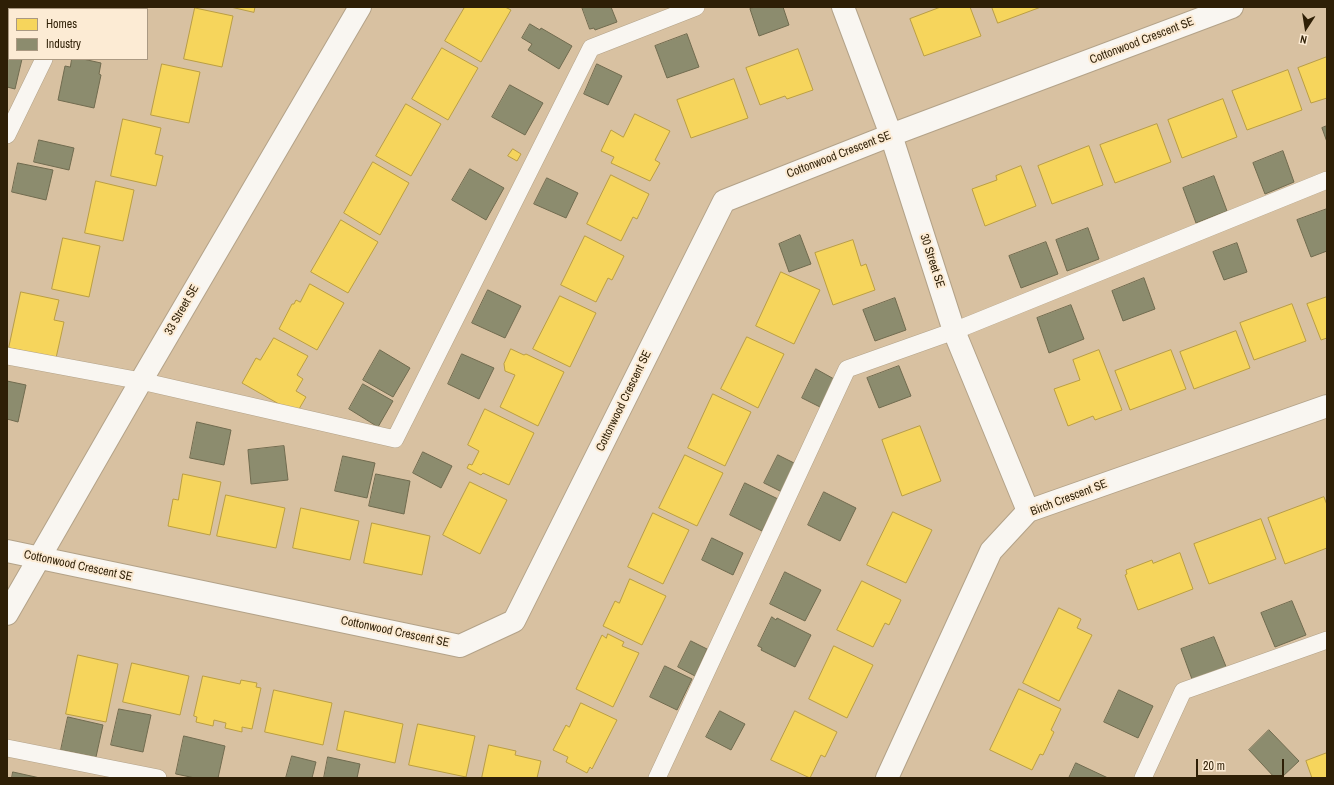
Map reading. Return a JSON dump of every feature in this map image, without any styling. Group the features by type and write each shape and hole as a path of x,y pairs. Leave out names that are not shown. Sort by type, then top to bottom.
{"street":[{"name":"33 Street SE","path":"7,614 141,380 360,7"},
{"name":"30 Street SE","path":"843,7 891,135 954,331 1028,511"},
{"name":"Cottonwood Crescent SE","path":"7,551 460,646 514,621 724,201 891,135 1232,7"},
{"name":"Birch Crescent SE","path":"888,778 991,551 1028,511 1327,406"}],"lane":[{"path":"7,356 141,380 395,439 591,48 696,7"},
{"path":"7,135 44,60"},
{"path":"657,778 847,369 954,331 1327,180"},
{"path":"1143,778 1183,691 1327,640"},
{"path":"7,748 158,778"}],"building: Homes":[{"path":"231,7 255,7 254,12"},
{"path":"465,7 505,7 511,10 481,62 445,41"},
{"path":"941,7 970,7 981,36 924,56 910,19"},
{"path":"992,7 1041,7 998,23"},
{"path":"195,8 233,16 222,67 184,59"},
{"path":"442,48 478,68 448,120 412,99"},
{"path":"798,49 813,90 787,99 785,96 760,105 746,68"},
{"path":"1327,57 1327,98 1311,103 1298,68"},
{"path":"162,64 200,72 189,123 151,115"},
{"path":"1288,70 1302,110 1247,130 1232,91"},
{"path":"734,79 748,118 691,138 677,100"},
{"path":"1223,99 1237,137 1182,158 1168,120"},
{"path":"406,104 441,124 411,176 376,156"},
{"path":"635,114 670,131 655,160 660,163 650,181 611,163 614,157 601,151 611,130 623,137"},
{"path":"123,119 161,128 155,154 163,156 156,186 111,176"},
{"path":"1157,124 1171,162 1115,183 1100,145"},
{"path":"1089,146 1103,185 1052,204 1038,166"},
{"path":"513,149 521,154 517,161 508,156"},
{"path":"373,162 409,183 380,235 344,213"},
{"path":"1021,166 1036,206 985,226 972,189 997,180 996,176"},
{"path":"611,175 649,194 637,219 633,217 621,241 587,224"},
{"path":"96,181 134,190 123,241 85,233"},
{"path":"341,220 378,242 348,293 311,272"},
{"path":"585,236 624,256 612,280 608,278 596,302 561,285"},
{"path":"63,238 100,246 89,297 52,289"},
{"path":"853,240 861,266 866,264 875,290 833,305 815,253"},
{"path":"781,272 820,290 794,344 756,326"},
{"path":"310,284 344,303 317,350 279,329 292,304 294,304 296,300 300,302"},
{"path":"21,292 59,300 54,320 64,322 56,358 9,348"},
{"path":"560,296 596,313 570,367 533,349"},
{"path":"1327,297 1327,338 1321,340 1307,304"},
{"path":"1292,304 1306,341 1254,360 1240,323"},
{"path":"1236,331 1250,368 1194,389 1180,352"},
{"path":"747,337 784,354 758,408 721,389"},
{"path":"274,338 308,356 297,375 303,379 296,391 306,397 299,409 286,408 242,383 256,358 260,360"},
{"path":"511,349 524,355 526,354 564,372 538,426 500,407 515,375 505,371 504,364"},
{"path":"1099,350 1122,410 1095,420 1093,416 1068,426 1054,389 1080,380 1073,360"},
{"path":"1171,350 1186,389 1130,410 1115,371"},
{"path":"713,394 751,412 725,466 688,448"},
{"path":"485,409 534,433 509,485 483,473 481,475 467,468 469,464 472,465 479,451 468,445"},
{"path":"920,426 941,481 902,496 882,440"},
{"path":"685,455 723,473 697,526 659,508"},
{"path":"183,474 221,482 210,535 168,526 173,499 178,500"},
{"path":"470,482 507,500 480,554 443,535"},
{"path":"226,495 285,508 276,548 217,536"},
{"path":"1324,497 1327,505 1327,548 1285,564 1268,518"},
{"path":"301,508 359,521 350,560 293,548"},
{"path":"893,512 932,530 906,583 867,565"},
{"path":"653,513 689,530 663,584 628,567"},
{"path":"1261,519 1276,559 1209,584 1194,544"},
{"path":"372,523 430,536 422,575 364,563"},
{"path":"1180,553 1193,589 1138,610 1125,575 1127,574 1126,570 1152,560 1153,563"},
{"path":"630,579 666,596 642,645 603,626 615,601 619,603"},
{"path":"862,581 901,600 889,625 885,623 873,647 837,630"},
{"path":"1059,608 1081,619 1077,628 1092,635 1059,701 1023,683"},
{"path":"608,634 624,642 622,646 639,653 613,707 576,689 602,635 606,638"},
{"path":"834,646 873,665 847,718 809,699"},
{"path":"78,655 118,664 106,722 66,714"},
{"path":"132,663 189,676 180,715 123,702"},
{"path":"203,676 240,684 241,680 257,683 256,687 261,688 252,729 242,727 242,732 225,728 226,723 214,720 213,726 196,722 197,717 194,716"},
{"path":"1019,689 1061,709 1051,730 1054,732 1043,755 1040,754 1032,770 990,750"},
{"path":"274,690 332,703 323,745 265,732"},
{"path":"581,703 617,720 592,769 590,767 587,773 566,762 568,757 553,750 566,725 569,727"},
{"path":"345,711 403,724 395,763 337,750"},
{"path":"795,711 837,732 825,757 821,755 810,778 771,760"},
{"path":"418,724 475,736 466,777 409,765"},
{"path":"489,745 516,751 515,755 541,761 537,778 482,778"},
{"path":"1327,753 1327,778 1312,778 1306,761"}],"building: Industry":[{"path":"110,7 144,7 144,8"},
{"path":"582,7 611,7 617,22 595,30 594,28 590,29"},
{"path":"755,7 783,7 789,25 759,36 750,9"},
{"path":"530,24 540,30 541,28 572,46 559,69 528,50 532,44 522,38"},
{"path":"687,34 699,67 667,78 655,46"},
{"path":"7,53 8,60 22,60 15,89 7,87"},
{"path":"72,60 88,60 101,63 99,74 101,75 94,108 58,100 65,66 70,67"},
{"path":"597,64 622,76 608,105 584,94"},
{"path":"510,85 543,103 525,135 492,117"},
{"path":"1327,126 1327,142 1322,128"},
{"path":"39,140 74,148 69,170 34,162"},
{"path":"1283,151 1294,182 1265,194 1253,163"},
{"path":"18,163 53,170 46,200 12,192"},
{"path":"470,169 504,188 486,220 452,200"},
{"path":"1214,176 1227,211 1196,223 1183,188"},
{"path":"547,178 578,193 566,218 534,204"},
{"path":"1327,209 1327,251 1311,257 1297,220"},
{"path":"1088,228 1099,259 1067,271 1056,240"},
{"path":"800,235 811,264 789,272 779,244"},
{"path":"1046,242 1058,274 1021,288 1009,256"},
{"path":"1237,243 1247,272 1224,280 1213,252"},
{"path":"1144,278 1155,309 1123,321 1112,291"},
{"path":"488,290 521,306 505,338 472,323"},
{"path":"895,298 906,330 875,341 863,310"},
{"path":"1071,305 1084,339 1049,353 1037,318"},
{"path":"380,350 410,368 393,397 363,380"},
{"path":"462,354 494,368 479,399 448,384"},
{"path":"899,366 911,396 879,408 867,378"},
{"path":"816,369 834,379 820,407 802,398"},
{"path":"7,381 26,385 18,422 7,419"},
{"path":"363,384 393,401 378,427 349,409"},
{"path":"197,422 231,430 224,465 190,458"},
{"path":"284,446 288,480 251,484 248,450"},
{"path":"423,452 452,466 441,488 413,473"},
{"path":"778,455 796,464 782,492 764,483"},
{"path":"343,456 375,463 367,498 335,491"},
{"path":"376,474 410,481 404,514 369,506"},
{"path":"745,483 778,499 762,531 730,515"},
{"path":"824,492 856,508 840,541 808,525"},
{"path":"712,538 743,553 733,575 702,560"},
{"path":"785,572 821,590 805,621 770,604"},
{"path":"1292,601 1306,635 1275,647 1261,613"},
{"path":"772,617 811,635 795,667 761,650 762,648 758,646"},
{"path":"1214,637 1227,669 1193,682 1181,649"},
{"path":"691,641 707,649 695,676 678,667"},
{"path":"665,666 692,679 677,710 650,697"},
{"path":"1119,690 1153,706 1138,738 1104,722"},
{"path":"119,709 151,715 143,752 111,745"},
{"path":"720,711 745,724 731,750 706,737"},
{"path":"68,717 103,725 96,757 61,750"},
{"path":"1269,730 1299,761 1281,778 1275,778 1249,750"},
{"path":"184,736 225,746 218,778 195,778 176,774"},
{"path":"292,756 316,762 312,778 286,778"},
{"path":"328,757 360,764 357,778 324,778"},
{"path":"1076,763 1108,778 1069,778"},
{"path":"13,772 40,778 12,778"}]}
